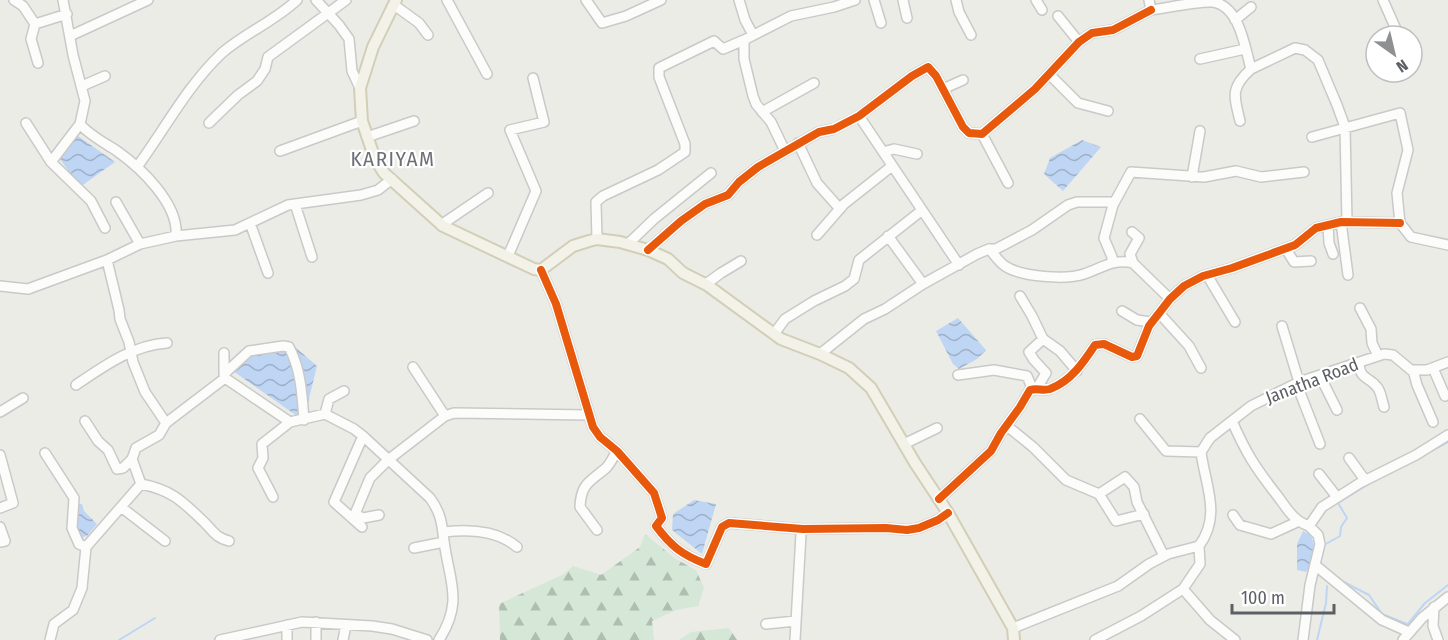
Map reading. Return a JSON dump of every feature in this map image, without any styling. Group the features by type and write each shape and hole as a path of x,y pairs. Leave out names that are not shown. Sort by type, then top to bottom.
{"main road":[{"path":"395,2 373,47 360,88 362,121 366,137 384,173 441,225 528,267 541,270 573,246 597,239 648,250 668,259 683,273 706,284 781,339 849,368 871,388 948,513 1012,628 1014,640"}],"street":[{"path":"14,0 23,6 35,24 31,39 38,63"},
{"path":"51,162 80,124 85,101 75,65 63,0"},
{"path":"70,36 148,0"},
{"path":"137,167 206,69 225,51 297,0"},
{"path":"316,0 349,39 352,71 360,88"},
{"path":"209,123 238,95 257,81 265,69 268,57 346,0"},
{"path":"447,0 487,75"},
{"path":"589,1 602,23 626,16 661,0"},
{"path":"739,0 745,21 753,35"},
{"path":"597,239 595,205 598,200 658,170 685,152 683,140 659,77 659,68 714,41 723,49 791,16 855,0"},
{"path":"874,0 881,23"},
{"path":"903,0 908,18"},
{"path":"956,0 972,34"},
{"path":"1036,0 1042,10"},
{"path":"1383,0 1394,24"},
{"path":"395,2 419,23 428,35"},
{"path":"648,250 681,221 705,204 728,195 739,182 785,151 819,132 834,129 859,116 912,76 928,67 932,69 963,127 969,133 982,134 1035,89 1079,42 1092,33 1113,30 1150,5 1213,2 1225,8 1235,20 1251,69"},
{"path":"1235,20 1251,7"},
{"path":"35,24 67,14"},
{"path":"1058,16 1079,42"},
{"path":"744,40 744,59 756,104 771,122 785,151"},
{"path":"1240,122 1235,102 1235,90 1238,81 1251,69 1295,48 1305,50 1317,60 1345,127 1344,222 1348,275"},
{"path":"1200,59 1245,49"},
{"path":"1049,74 1078,103 1108,111"},
{"path":"82,86 105,76"},
{"path":"508,256 536,191 510,130 544,122 533,78"},
{"path":"943,89 963,80"},
{"path":"762,112 814,83"},
{"path":"1312,137 1400,113 1408,150 1397,193 1400,223 1411,237 1448,245"},
{"path":"859,116 959,265"},
{"path":"280,151 362,121"},
{"path":"366,137 414,121"},
{"path":"26,123 51,162 91,201 105,228"},
{"path":"80,124 147,176 170,209 177,227 176,236"},
{"path":"1192,177 1200,131"},
{"path":"982,134 1008,183"},
{"path":"798,143 817,183 840,209"},
{"path":"883,152 894,149 917,154"},
{"path":"817,235 840,209 892,166"},
{"path":"1112,262 1104,238 1113,205 1131,172 1204,177 1236,171 1261,177 1304,172"},
{"path":"628,244 654,219 711,172"},
{"path":"0,286 28,289 107,260 140,244 176,236 235,230 288,205 361,195 378,190 392,179"},
{"path":"441,225 488,193"},
{"path":"116,202 140,244"},
{"path":"820,354 864,319 989,249 996,249 1032,230 1068,205 1083,202 1110,202 1113,205"},
{"path":"295,204 312,257"},
{"path":"774,334 792,314 854,279 859,260 921,211"},
{"path":"1035,388 1051,388 1077,371 1095,345 1104,344 1132,357 1137,356 1151,322 1184,285 1294,246 1317,228 1344,222 1400,223"},
{"path":"250,223 268,273"},
{"path":"1328,225 1329,243 1334,254"},
{"path":"1132,232 1139,238 1130,254 1133,263 1170,299"},
{"path":"888,236 923,284"},
{"path":"989,249 1005,266 1019,273 1070,278 1112,262 1123,260 1133,263"},
{"path":"1286,249 1294,262 1311,261"},
{"path":"107,260 120,320 129,342 130,351 145,392 166,423"},
{"path":"706,284 741,261"},
{"path":"541,270 556,304 592,427 654,493 662,518 656,526 668,542 686,556 706,564 722,527 729,523 803,529 907,530 928,524 948,513"},
{"path":"1207,275 1235,322"},
{"path":"1020,296 1043,339 1060,351 1077,371"},
{"path":"1359,308 1371,329 1372,343 1378,356"},
{"path":"1122,311 1137,320 1151,322"},
{"path":"1159,313 1189,346 1201,368"},
{"path":"1282,326 1299,382 1299,390 1320,444"},
{"path":"939,499 991,452 1046,373 1029,352 1037,342 1043,339"},
{"path":"76,385 130,351 167,343"},
{"path":"85,421 98,441 108,450 117,469 123,468 132,459 136,448 159,435 166,423 225,376 249,351 288,346 297,362 304,420"},
{"path":"224,353 225,376"},
{"name":"Janatha Road","path":"1201,452 1210,438 1251,406 1299,382 1384,354 1393,355 1413,370"},
{"path":"1433,422 1413,370 1433,368 1448,362"},
{"path":"1359,364 1365,380 1377,387 1384,407"},
{"path":"412,367 445,416"},
{"path":"1433,368 1445,396"},
{"path":"958,375 994,370 1027,376 1035,388"},
{"path":"225,376 290,422"},
{"path":"1320,376 1337,410"},
{"path":"325,414 329,399 344,391"},
{"path":"0,412 22,398"},
{"path":"379,515 363,518 355,514 370,478 388,460 445,416 454,413 588,415"},
{"path":"273,497 258,468 263,458 262,444 290,422 325,414 363,436 434,503 440,514 454,595 450,616 439,640"},
{"path":"1095,640 1141,616 1183,589 1200,564 1199,546 1208,529 1211,510 1208,478 1201,452 1166,451 1140,419"},
{"path":"1232,421 1245,452 1257,471 1297,522 1309,526 1318,535 1320,544 1309,593 1304,640"},
{"path":"1007,426 1033,447 1066,480 1099,494 1116,521 1144,514"},
{"path":"904,444 938,428"},
{"path":"1309,526 1322,507 1337,497 1448,435"},
{"path":"362,527 334,502 363,436"},
{"path":"597,530 580,507 580,494 589,480 609,466 617,451"},
{"path":"45,453 74,498 72,528 78,544 86,548"},
{"path":"0,455 13,503 0,508"},
{"path":"1349,458 1365,480"},
{"path":"132,459 141,484"},
{"path":"1319,474 1337,497"},
{"path":"1099,494 1125,477 1134,487 1137,502 1164,556"},
{"path":"50,640 54,624 73,610 82,588 86,548 141,484"},
{"path":"141,484 168,491 206,524 218,538 229,542"},
{"path":"121,507 165,541"},
{"path":"1233,515 1240,525 1271,534 1297,522"},
{"path":"0,527 5,541 0,542"},
{"path":"795,640 803,529"},
{"path":"414,548 444,537 475,531 508,540 517,547"},
{"path":"1012,628 1118,586 1164,556 1199,546"},
{"path":"1315,565 1382,620 1406,636 1434,607 1448,597"},
{"path":"1183,589 1210,620 1235,640"},
{"path":"1434,607 1433,626 1438,640"},
{"path":"766,624 796,621"},
{"path":"220,640 302,622 392,629 427,640"},
{"path":"316,622 316,640"},
{"path":"286,624 287,640"},
{"path":"343,640 346,625"},
{"path":"390,640 392,629"}],"green space":[{"path":"645,534 676,559 696,570 704,588 698,606 676,610 652,621 654,640 500,640 499,604 564,574 573,566 601,575 640,547"},
{"path":"729,628 737,640 679,640 691,632"}],"water":[{"path":"78,136 115,162 80,187 60,159"},
{"path":"1082,140 1101,147 1063,191 1044,174 1050,158"},
{"path":"958,318 986,350 977,359 959,369 953,364 936,331"},
{"path":"257,346 294,346 317,366 307,407 297,416 233,371"},
{"path":"694,500 716,504 702,554 672,530 673,514"},
{"path":"76,504 82,504 84,511 97,524 87,536 82,537 74,526"},
{"path":"1303,531 1311,535 1314,545 1313,559 1306,572 1297,570 1297,544"}],"waterway":[{"path":"1427,453 1448,442"},
{"path":"1324,545 1340,536 1341,527 1347,518 1338,503 1372,482"},
{"path":"1340,580 1369,595 1382,614 1407,624"},
{"path":"1407,625 1425,603 1448,585"},
{"path":"1317,640 1326,603 1327,586"},
{"path":"119,640 155,618"}],"cycle path":[{"path":"648,250 681,221 705,204 728,195 739,182 758,167 819,132 834,129 859,116 912,76 928,67 936,76 963,127 969,133 982,134 1035,89 1079,42 1092,33 1113,30 1151,10"},
{"path":"939,499 991,451 1030,390 1045,390 1057,386 1081,365 1095,345 1104,344 1132,357 1137,356 1149,326 1170,299 1184,286 1203,276 1295,245 1316,228 1341,222 1400,223"},
{"path":"541,270 556,304 593,427 654,493 662,518 656,526 672,544 690,557 706,564 722,527 729,523 803,529 907,530 919,528 948,513"}],"district":[{"name":"KARIYAM","path":"393,159"}]}
